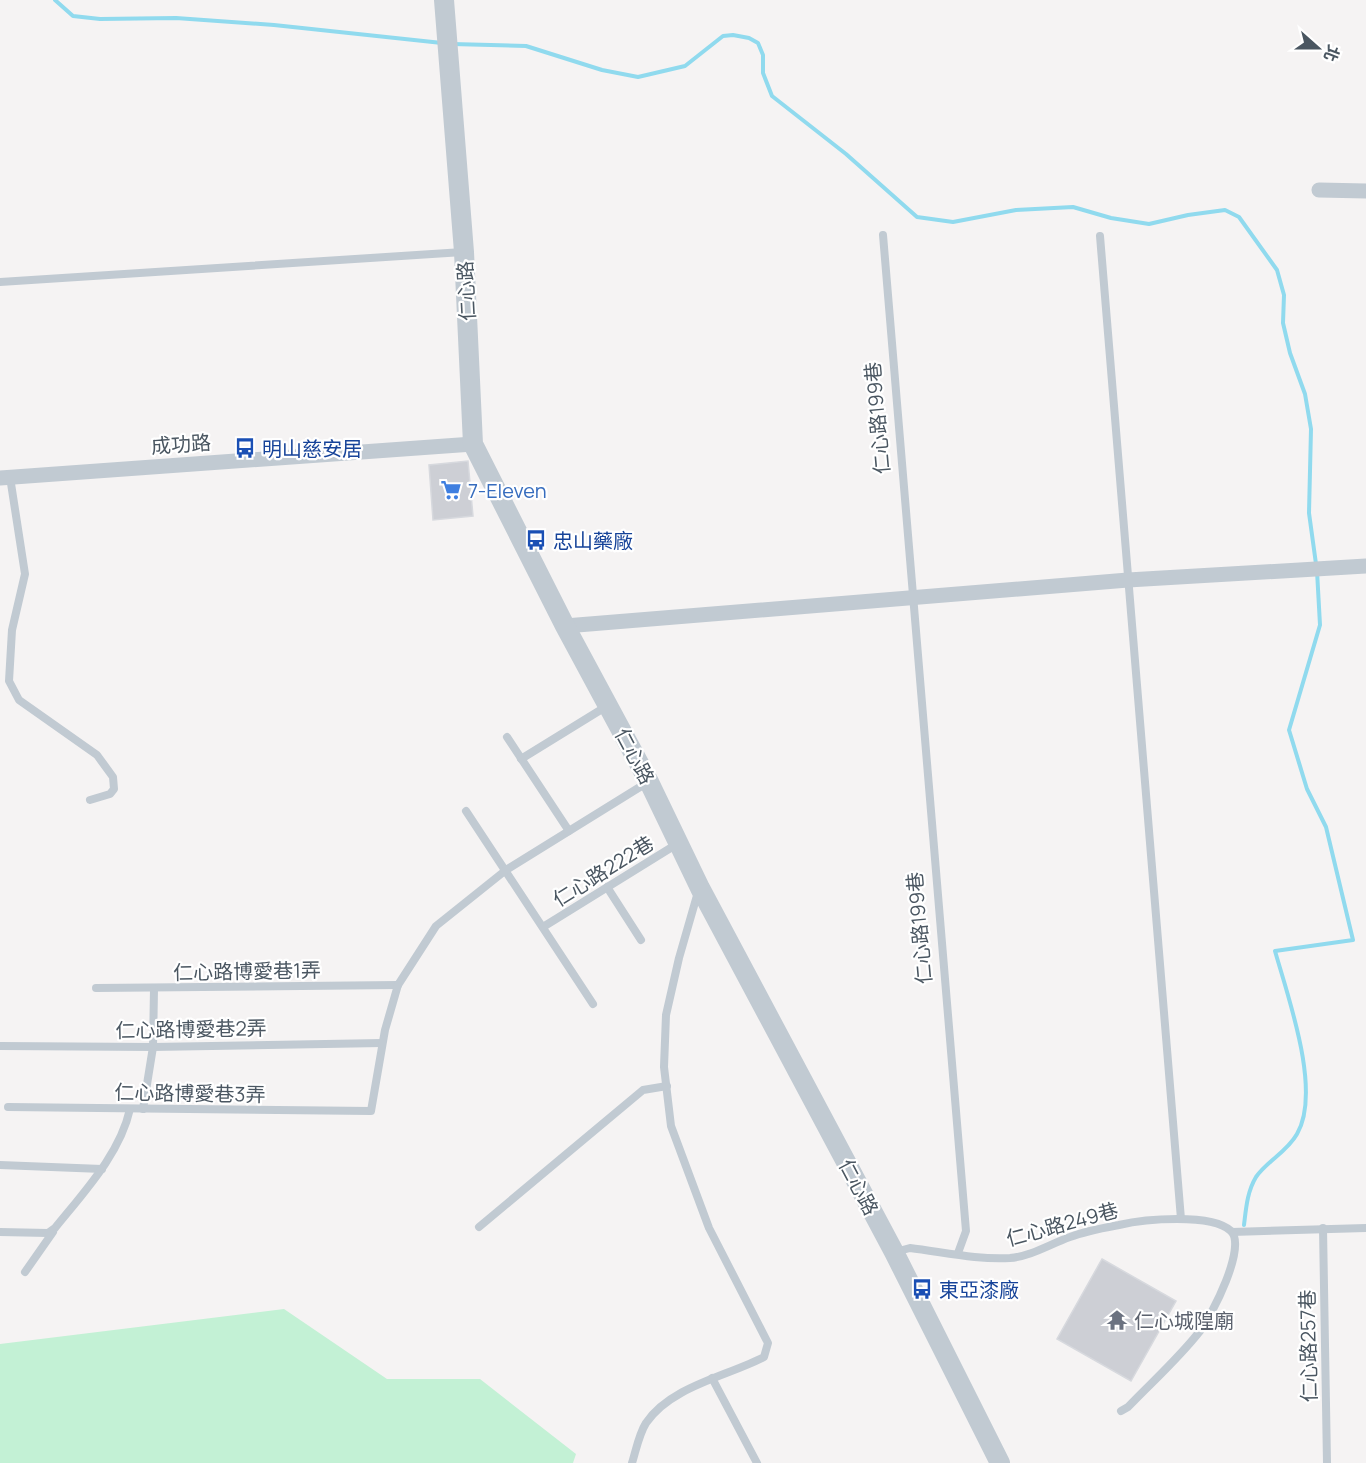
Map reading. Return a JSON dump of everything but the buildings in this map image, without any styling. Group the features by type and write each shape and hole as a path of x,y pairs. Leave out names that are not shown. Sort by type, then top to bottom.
{"street":[{"name":"仁心路","path":"444,0 464,252 473,444 565,626 680,842 700,888 894,1252 1000,1463"},
{"path":"1320,190 1366,191"},
{"name":"成功路","path":"5,478 473,444"},
{"path":"565,626 1128,580 1325,566 1366,566"}],"lane":[{"name":"仁心路199巷","path":"883,235 966,1231 958,1254"},
{"path":"1100,236 1181,1219"},
{"path":"0,282 464,252"},
{"path":"5,478 25,574 12,630 9,681 20,700 97,755 108,767 113,777 114,789 111,794 90,800"},
{"path":"521,759 608,706"},
{"path":"507,737 569,831"},
{"path":"382,1043 398,985 436,926 506,870 649,782"},
{"name":"仁心路222巷","path":"466,811 593,1004"},
{"name":"仁心路222巷","path":"543,927 680,842"},
{"path":"607,887 641,940"},
{"path":"632,1463 647,1423 686,1391 764,1357 768,1343 709,1228 671,1126 664,1067 666,1015 679,958 700,888"},
{"name":"仁心路博愛巷1弄","path":"96,988 398,985"},
{"path":"143,1109 153,1047 154,989"},
{"name":"仁心路博愛巷2弄","path":"0,1046 153,1047 382,1043"},
{"name":"仁心路博愛巷3弄","path":"8,1107 371,1111 382,1043"},
{"path":"479,1227 643,1090 667,1086"},
{"path":"25,1272 102,1169 127,1122 130,1108"},
{"path":"0,1165 102,1169"},
{"name":"仁心路249巷","path":"894,1252 910,1248 1011,1258 1031,1254 1071,1236 1152,1219 1181,1219 1223,1226 1232,1232"},
{"path":"0,1232 48,1233 56,1228"},
{"name":"仁心路257巷","path":"1323,1228 1327,1463"},
{"path":"1121,1411 1128,1407 1199,1332 1209,1317 1234,1256 1237,1244 1232,1232 1366,1228"},
{"path":"712,1378 757,1463"}],"green space":[{"path":"284,1309 387,1379 480,1379 576,1454 573,1463 0,1463 0,1344"}],"waterway":[{"path":"55,0 73,16 100,19 176,18 274,25 442,43"},
{"path":"452,44 526,46 602,70 638,77 685,66 723,36 749,38 758,43 763,55 763,73 772,96 846,154 917,217 953,222 1016,210 1073,207 1111,218 1149,224 1225,210 1239,217 1277,270 1284,295 1283,323 1290,353 1305,394 1311,429 1309,513 1316,564"},
{"path":"1244,1225 1246,1207 1256,1177 1293,1140 1304,1116 1306,1094 1300,1044 1275,951 1353,940 1326,827 1307,789 1289,730 1320,625 1317,571"}],"place":[{"name":"明山慈安居","path":"245,448"},
{"name":"7-Eleven","path":"451,490"},
{"name":"忠山藥廠","path":"536,540"},
{"name":"東亞漆廠","path":"922,1289"},
{"name":"仁心城隍廟","path":"1117,1320"}]}
